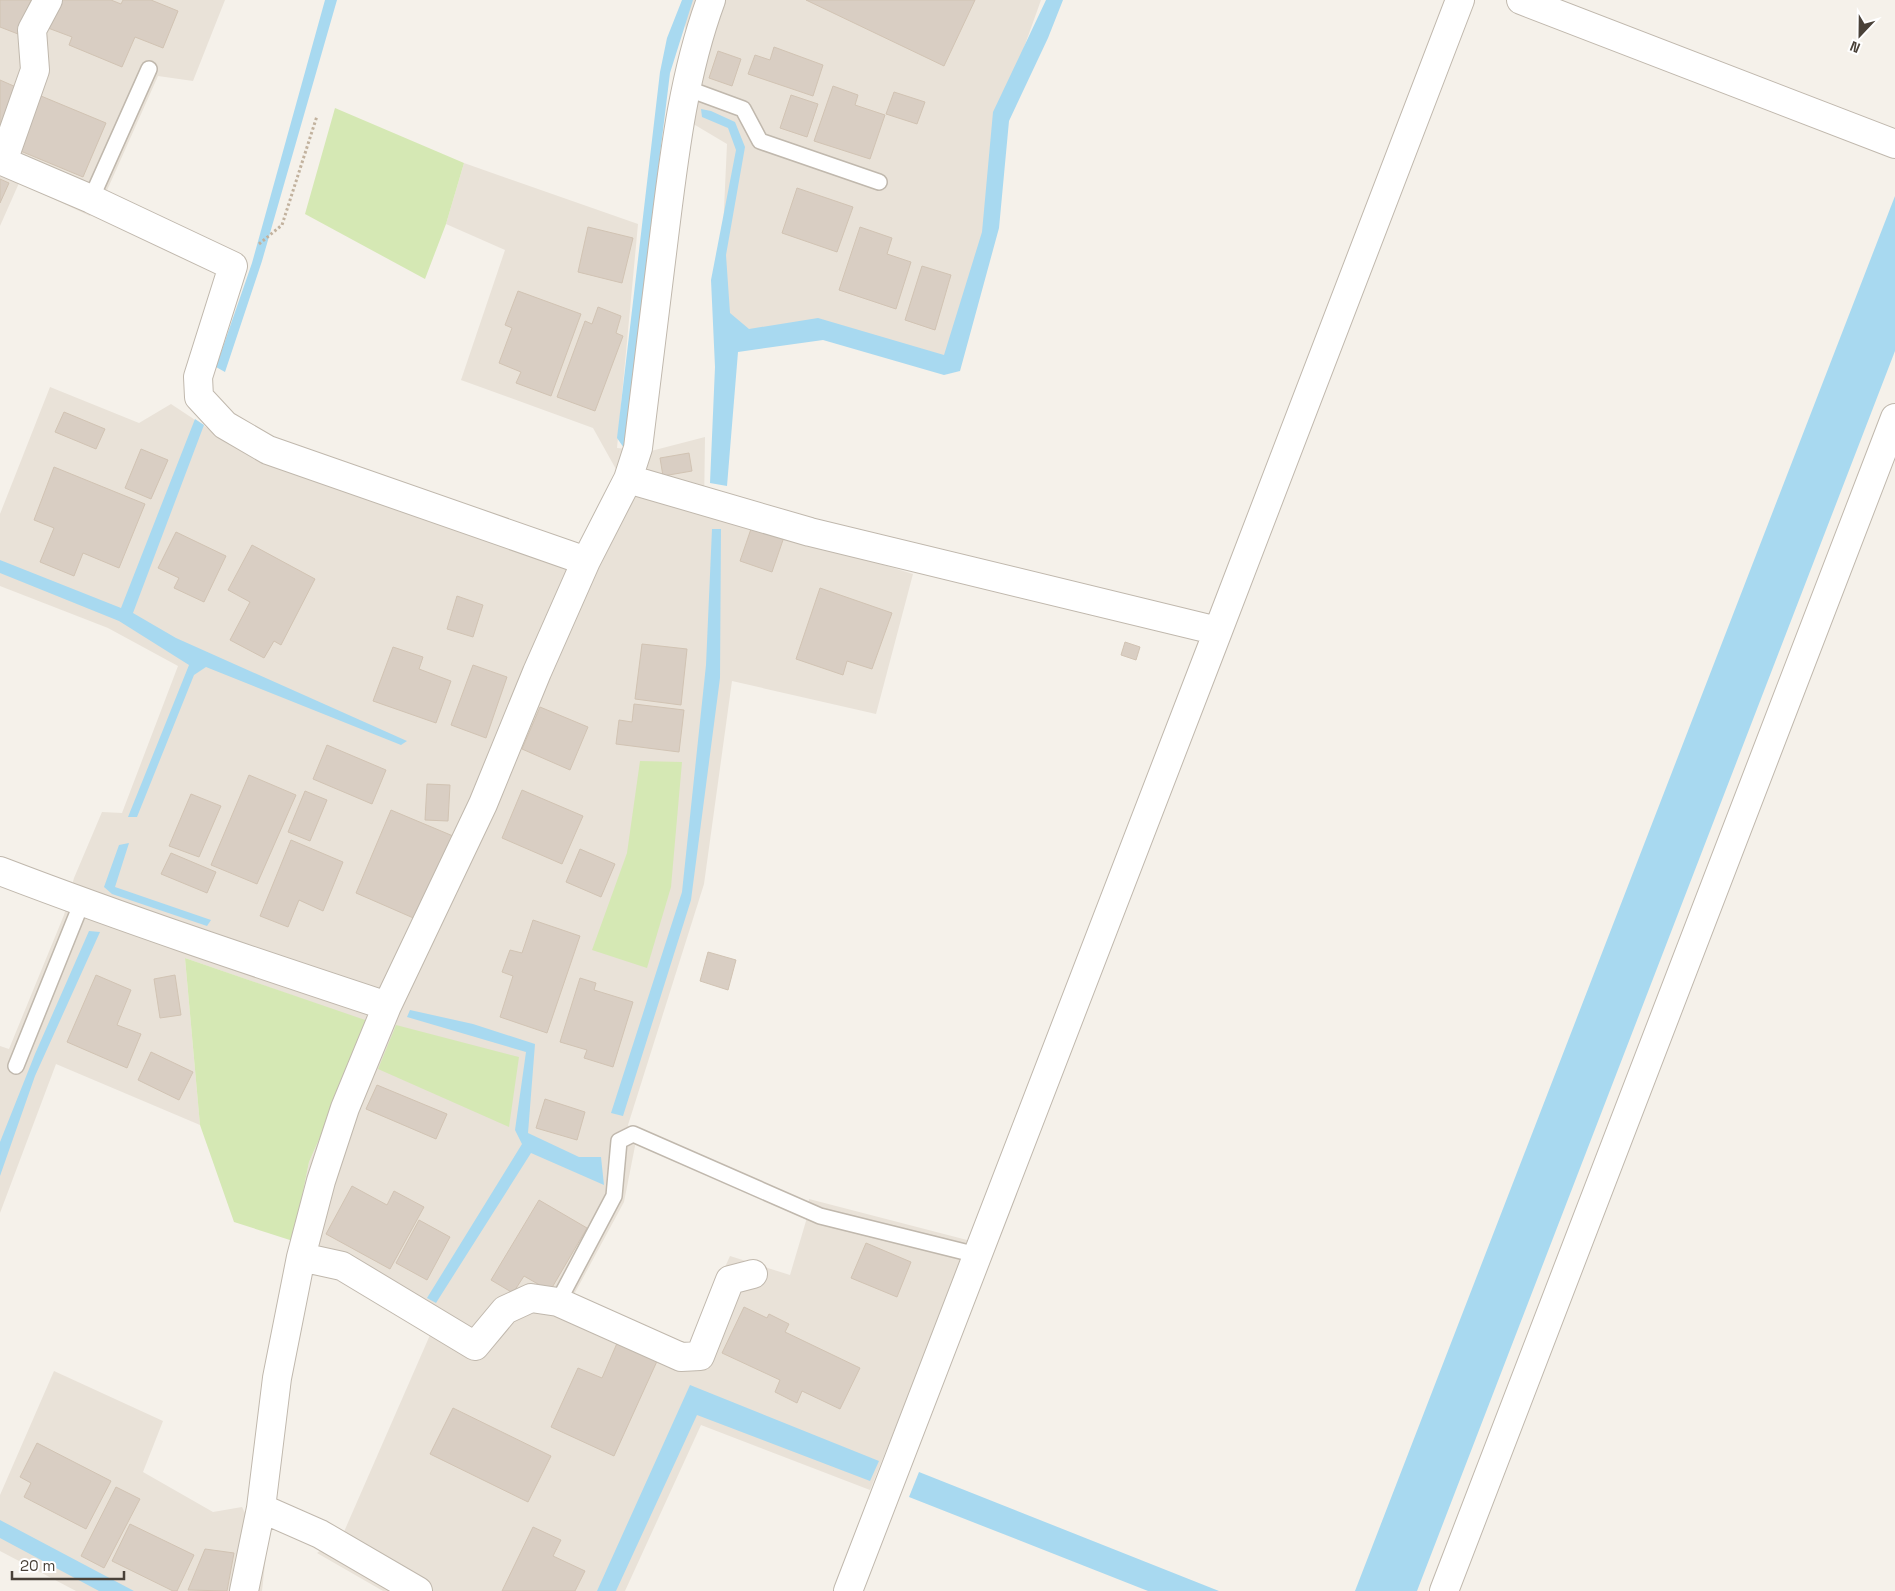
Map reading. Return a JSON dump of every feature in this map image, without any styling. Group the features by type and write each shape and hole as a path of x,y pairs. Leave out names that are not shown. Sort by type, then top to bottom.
{"street":[{"path":"48,0 32,30 35,70 2,160 91,198 233,266 198,377 199,398 225,425 268,450 586,561"},
{"path":"244,1591 261,1508 276,1378 301,1256 330,1154 346,1108 387,1006 483,804 537,672 586,561 628,480 638,448 674,155 686,88 701,26 711,0"},
{"path":"848,1591 1460,0"},
{"path":"1521,0 1895,144"},
{"path":"1444,1591 1895,418"},
{"path":"628,480 810,532 1218,631"},
{"path":"0,871 226,953 387,1006"},
{"path":"301,1256 342,1266 475,1346 505,1310 531,1298 558,1302 681,1357 700,1356 730,1280 753,1274"},
{"path":"261,1508 320,1534 418,1591"}],"lane":[{"path":"91,198 150,70"},
{"path":"686,88 743,110 760,140 879,182"},
{"path":"16,1066 82,902"},
{"path":"558,1302 614,1196 619,1141 633,1134 820,1216 978,1255"}],"path":[{"path":"282,225 317,116"}],"shaded area":[{"path":"0,0 225,0 193,81 158,76 104,197 90,216 19,183 0,226"},
{"path":"684,0 1041,0 998,120 993,238 948,370 811,328 718,340 727,144 690,122"},
{"path":"464,163 638,224 617,448 651,451 705,437 704,509 913,574 876,714 732,681 704,884 628,1125 635,1146 624,1202 571,1300 688,1349 730,1256 790,1275 806,1221 809,1199 971,1241 870,1490 701,1425 625,1591 383,1591 317,1553 343,1534 430,1335 335,1278 293,1241 309,1162 371,1023 185,958 200,1125 56,1064 0,1213 0,1046 9,1049 64,915 74,878 102,812 122,813 178,666 108,628 0,586 0,514 50,387 139,423 171,404 239,449 364,499 572,565 585,545 617,471 593,428 461,380 505,250 446,224"},
{"path":"54,1371 163,1421 143,1472 213,1512 242,1507 266,1555 262,1591 76,1591 0,1551 0,1495"}],"green space":[{"path":"335,108 464,163 446,224 425,279 305,214"},
{"path":"640,761 682,762 671,887 647,968 592,950 627,853"},
{"path":"185,958 371,1022 309,1162 293,1241 234,1222 200,1125"},
{"path":"396,1025 519,1057 509,1127 378,1069"}],"water":[{"path":"325,0 337,0 262,261 225,372 216,367 252,263"},
{"path":"682,0 693,0 670,73 624,448 617,438 660,72 667,38"},
{"path":"1046,0 1063,0 1048,38 1009,121 999,228 960,371 944,375 823,340 738,352 727,486 710,483 715,367 711,280 736,150 728,128 702,117 701,109 711,111 735,122 745,147 726,255 730,313 749,329 818,318 944,355 982,232 993,112"},
{"path":"1895,196 1895,351 1417,1591 1355,1591"},
{"path":"195,419 204,425 133,613 176,638 407,741 401,745 206,667 194,675 137,817 128,817 189,665 119,621 0,573 0,560 121,608"},
{"path":"712,529 721,529 720,678 691,900 623,1116 611,1113 682,892 706,665"},
{"path":"129,843 115,887 211,920 207,926 112,894 104,887 119,845"},
{"path":"89,931 100,932 35,1076 0,1176 0,1142 35,1054"},
{"path":"410,1010 473,1024 535,1044 528,1133 579,1157 601,1157 604,1185 531,1153 436,1303 427,1298 522,1144 515,1130 526,1052 407,1017"},
{"path":"690,1385 879,1461 870,1481 697,1415 616,1591 597,1591"},
{"path":"919,1472 1219,1591 1148,1591 909,1497"},
{"path":"0,1520 134,1591 99,1591 0,1538"}],"building":[{"path":"0,0 31,0 18,34 0,27"},
{"path":"59,0 111,0 121,4 123,0 151,0 178,11 163,48 135,37 122,67 69,45 72,37 48,28"},
{"path":"806,0 975,0 944,66"},
{"path":"774,47 823,65 813,96 748,74 755,55 770,60"},
{"path":"718,51 741,59 732,86 709,78"},
{"path":"0,80 16,87 0,126"},
{"path":"833,86 858,95 855,105 885,115 870,159 814,141"},
{"path":"894,92 925,102 917,124 886,114"},
{"path":"791,95 818,104 807,137 780,128"},
{"path":"41,96 106,123 83,177 18,150"},
{"path":"0,179 9,183 0,203"},
{"path":"797,188 853,207 837,252 782,233"},
{"path":"588,227 633,238 622,283 578,272"},
{"path":"860,227 892,238 887,254 911,262 896,309 839,290"},
{"path":"922,266 951,275 935,330 905,320"},
{"path":"518,291 581,314 551,396 516,383 521,372 499,363 512,328 505,325"},
{"path":"598,307 621,316 616,333 623,336 595,411 557,397 585,321 592,324"},
{"path":"64,412 105,429 96,449 55,432"},
{"path":"141,449 168,460 151,499 125,488"},
{"path":"689,453 692,471 663,476 660,458"},
{"path":"54,467 145,504 119,568 83,553 74,576 40,562 54,528 34,520"},
{"path":"752,526 784,537 772,572 740,561"},
{"path":"176,532 226,556 204,602 174,588 179,578 158,568"},
{"path":"252,545 315,579 281,645 274,641 264,658 230,640 250,602 228,590"},
{"path":"820,588 892,613 872,669 847,661 843,675 796,659"},
{"path":"457,596 483,605 473,637 447,629"},
{"path":"1125,642 1140,647 1136,660 1121,655"},
{"path":"642,644 687,649 681,705 635,699"},
{"path":"393,647 423,657 419,669 451,681 436,723 373,701"},
{"path":"473,665 507,677 486,738 451,725"},
{"path":"634,704 684,710 679,752 616,744 619,720 632,722"},
{"path":"540,707 588,727 570,770 522,749"},
{"path":"327,745 386,770 372,804 313,779"},
{"path":"249,775 296,795 257,884 211,865"},
{"path":"427,784 450,785 448,821 425,820"},
{"path":"522,790 583,816 562,864 502,838"},
{"path":"305,791 327,800 310,841 288,832"},
{"path":"191,794 221,806 199,857 169,846"},
{"path":"391,810 453,836 418,920 356,893"},
{"path":"291,840 343,862 323,911 299,900 288,927 260,916"},
{"path":"580,849 615,864 601,897 566,882"},
{"path":"171,853 216,872 207,893 161,874"},
{"path":"533,920 580,936 547,1033 500,1017 513,976 502,972 510,950 522,953"},
{"path":"708,952 736,960 728,990 700,981"},
{"path":"96,975 131,990 117,1025 141,1034 127,1068 67,1042"},
{"path":"175,975 181,1015 160,1018 154,979"},
{"path":"580,978 596,983 594,990 633,1002 613,1067 584,1058 587,1050 560,1042"},
{"path":"151,1052 193,1072 179,1100 138,1080"},
{"path":"377,1085 447,1114 436,1139 366,1109"},
{"path":"545,1099 585,1112 577,1140 536,1128"},
{"path":"352,1186 387,1205 394,1191 424,1207 390,1269 326,1234"},
{"path":"539,1200 587,1228 550,1291 524,1276 513,1293 491,1280"},
{"path":"419,1220 450,1237 427,1280 396,1263"},
{"path":"866,1243 911,1262 897,1297 851,1278"},
{"path":"744,1307 767,1318 769,1314 789,1324 785,1332 860,1368 840,1409 802,1391 797,1403 775,1392 780,1380 722,1353"},
{"path":"618,1341 658,1359 614,1456 551,1427 578,1368 602,1378"},
{"path":"453,1408 551,1456 528,1502 430,1454"},
{"path":"37,1443 111,1481 86,1529 24,1497 31,1483 20,1477"},
{"path":"116,1487 140,1499 104,1568 81,1556"},
{"path":"130,1524 194,1555 177,1591 173,1591 112,1561"},
{"path":"533,1527 561,1540 553,1556 585,1571 575,1591 502,1591"},
{"path":"205,1549 234,1553 227,1591 188,1590"}]}
